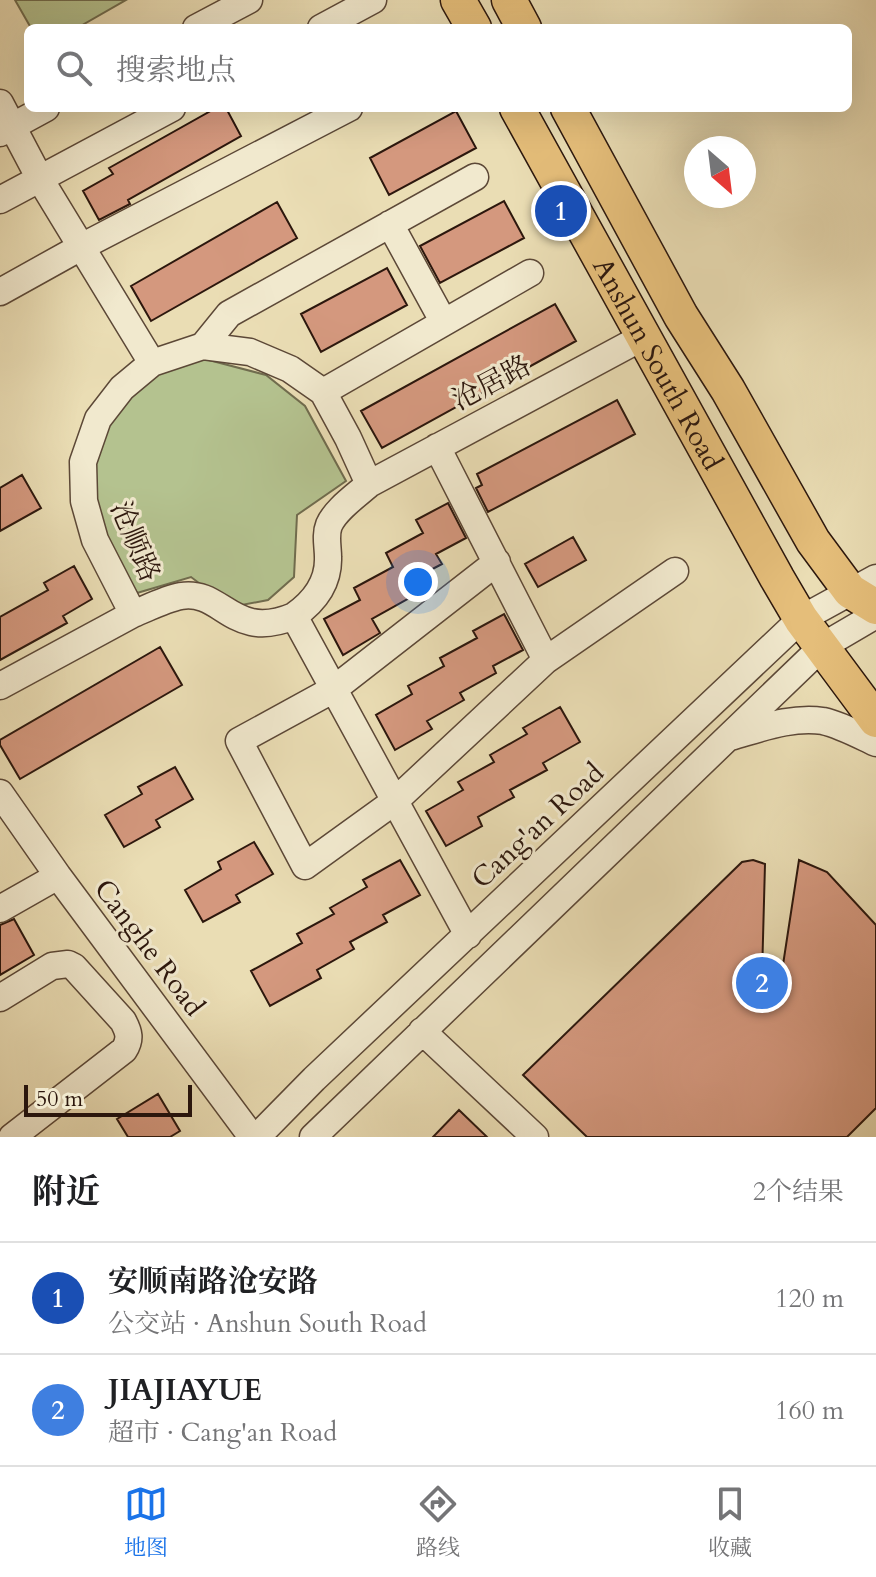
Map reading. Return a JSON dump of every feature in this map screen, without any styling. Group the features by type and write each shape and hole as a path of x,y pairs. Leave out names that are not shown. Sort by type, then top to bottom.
{"main road":[{"path":"458,0 472,24"},
{"path":"509,0 522,24"},
{"name":"Anshun South Road","path":"519,112 801,619 876,720"},
{"name":"Anshun South Road","path":"570,112 681,316 728,390 813,541 867,592"}],"street":[{"path":"204,24 249,0"},
{"path":"328,24 373,0"},
{"path":"33,112 4,121 152,363"},
{"path":"0,200 165,112"},
{"path":"0,292 341,112"},
{"path":"203,346 229,314 475,177"},
{"path":"390,224 443,321"},
{"path":"323,392 530,273"},
{"name":"沧居路","path":"369,484 643,337"},
{"name":"沧顺路","path":"294,616 255,624 229,615 205,599 183,596 133,614 95,540 84,501 83,462 98,419 122,388 152,363 203,346 250,352 290,369 323,392 369,484"},
{"path":"437,447 546,660"},
{"path":"369,484 333,516 327,530 328,559 322,586 315,598 294,616 468,935"},
{"path":"497,562 334,689 239,741 305,866 395,801 546,660 675,571"},
{"name":"Cang'an Road","path":"254,1137 801,619 867,592"},
{"path":"0,686 133,614"},
{"path":"313,1137 823,646 876,615"},
{"path":"726,738 787,722 812,720 836,725 876,743"},
{"name":"Canghe Road","path":"0,793 58,876 254,1137"},
{"path":"0,909 58,876"},
{"path":"0,998 52,966 68,964 129,1031 129,1042 124,1050 12,1137"},
{"path":"422,1031 535,1137"}],"green space":[{"path":"15,0 126,0 84,24 29,24"},
{"path":"201,358 266,375 305,406 346,481 297,515 294,577 268,600 231,607 191,577 137,593 95,518 85,466 102,423 144,375"}],"building":[{"path":"209,112 228,112 241,136 128,200 130,204 99,220 83,191 113,174 109,168"},
{"path":"454,112 476,148 389,195 370,158"},
{"path":"504,201 524,238 440,283 420,246"},
{"path":"277,202 297,238 151,321 131,286"},
{"path":"387,268 407,305 321,352 301,314"},
{"path":"555,304 576,341 382,448 361,411"},
{"path":"617,400 635,434 488,512 476,488 482,485 477,474"},
{"path":"22,475 41,508 0,531 0,488"},
{"path":"448,503 466,538 436,554 442,564 404,584 411,597 372,619 380,633 343,655 324,619 360,600 354,588 393,567 386,553 423,533 416,520"},
{"path":"573,537 586,560 538,587 525,564"},
{"path":"74,566 92,599 63,616 67,623 0,660 0,617 48,590 44,583"},
{"path":"504,614 523,650 493,666 496,673 460,693 464,700 427,721 432,729 395,750 376,715 412,694 408,686 444,666 440,658 477,638 473,631"},
{"path":"160,647 182,685 20,779 0,740"},
{"path":"560,707 580,742 543,763 547,770 510,790 514,797 478,817 482,826 446,846 426,811 463,790 458,782 494,762 490,755 527,734 523,728"},
{"path":"175,767 193,799 156,820 160,827 124,847 105,815 142,794 138,787"},
{"path":"254,842 273,874 236,895 240,902 203,922 185,890 221,869 218,862"},
{"path":"400,860 420,895 383,915 387,922 350,942 354,949 317,970 321,978 270,1006 251,971 302,943 297,934 334,914 330,908 367,887 363,880"},
{"path":"753,860 765,864 762,976 781,978 799,860 827,872 876,925 876,1108 847,1137 587,1137 523,1075 742,862"},
{"path":"14,919 34,955 0,975 0,925"},
{"path":"158,1094 180,1131 170,1137 128,1137 117,1119"},
{"path":"459,1110 487,1137 433,1137"}],"place":[{"name":"安顺南路沧安路","path":"561,211"},
{"name":"JIAJIAYUE","path":"762,983"}]}
